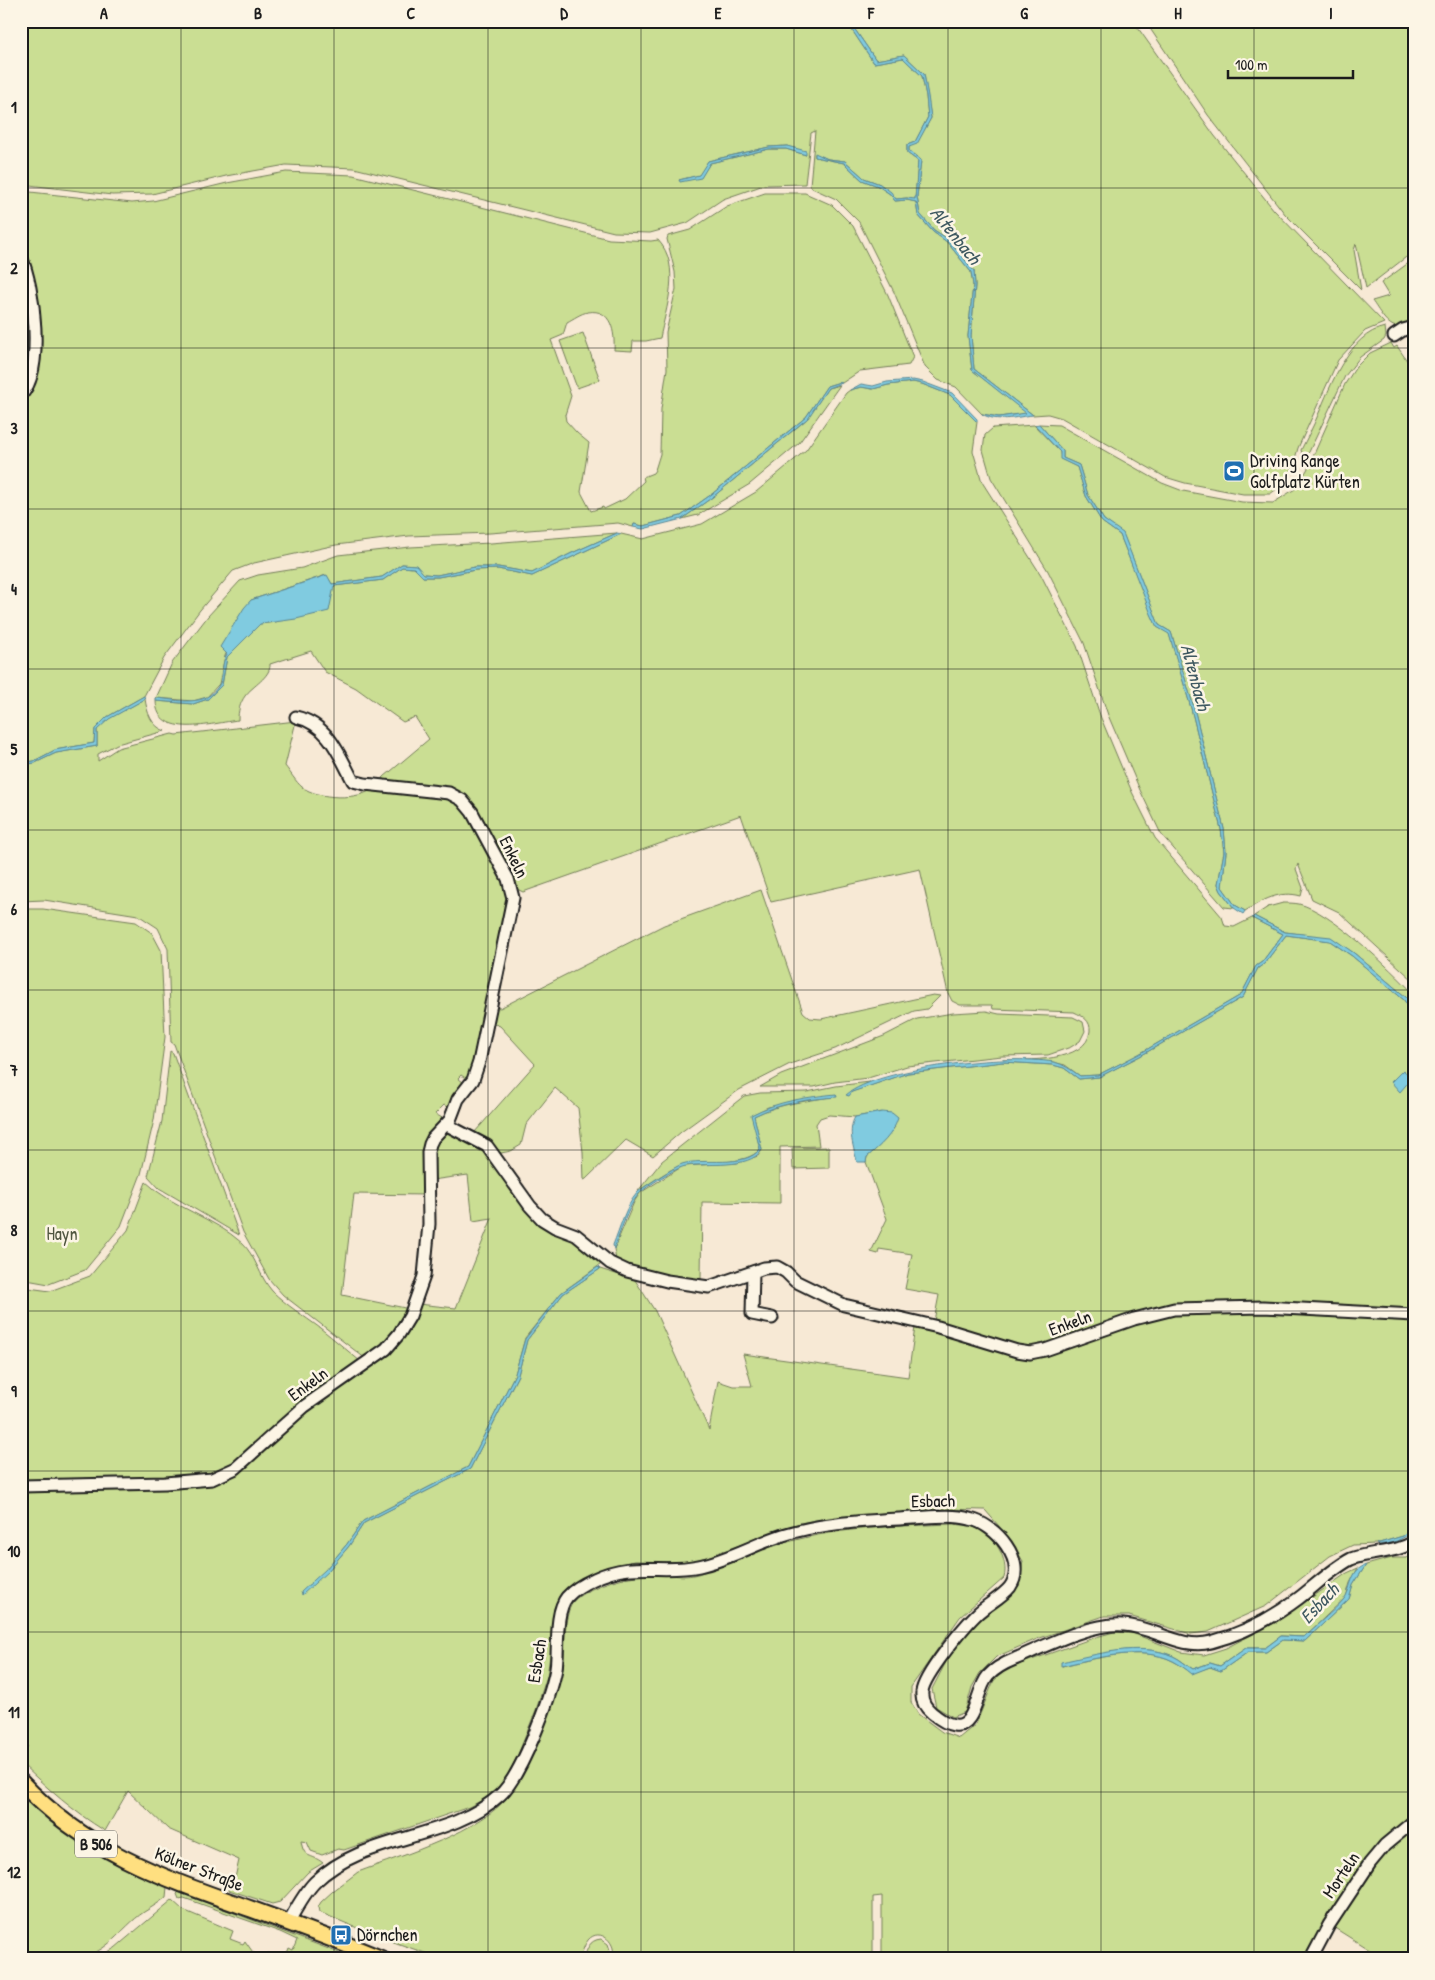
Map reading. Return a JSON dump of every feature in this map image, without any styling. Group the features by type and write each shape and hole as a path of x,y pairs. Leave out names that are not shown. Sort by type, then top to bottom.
{"main road":[{"name":"Kölner Straße","path":"21,1782 61,1820 100,1847 185,1886 382,1959"}],"street":[{"path":"21,257 31,284 35,326 35,347 31,375 21,395"},
{"path":"1394,336 1403,330 1414,327"},
{"name":"Enkeln","path":"21,1486 165,1483 212,1479 236,1468 304,1406 386,1350 405,1325 421,1285 426,1264 429,1224 428,1152 433,1138 447,1125 458,1099 473,1080 479,1062 513,898 508,879 472,812 462,800 449,793 352,781 336,748 322,730 307,719 296,717"},
{"name":"Enkeln","path":"447,1125 487,1146 530,1206 542,1219 581,1238 610,1263 621,1269 651,1278 709,1287 769,1266 779,1267 794,1280 844,1305 938,1327 1023,1352 1045,1350 1134,1319 1174,1309 1263,1307 1414,1315"},
{"path":"753,1272 752,1314 772,1318"},
{"name":"Esbach","path":"288,1923 305,1894 315,1882 346,1861 468,1816 490,1804 505,1790 523,1759 550,1691 555,1670 560,1613 563,1605 568,1596 576,1589 607,1573 636,1567 689,1568 704,1565 777,1537 814,1527 941,1517 962,1517 980,1521 989,1526 1002,1539 1011,1555 1015,1571 1010,1586 981,1610 966,1626 943,1655 923,1686 922,1697 926,1708 946,1722 958,1726 965,1724 971,1717 979,1691 988,1675 1004,1663 1045,1646 1088,1630 1114,1625 1130,1626 1191,1644 1213,1641 1235,1633 1278,1612 1351,1559 1395,1550 1414,1542"},
{"name":"Morteln","path":"1311,1959 1329,1925 1378,1852 1414,1821"}],"green space":[{"path":"21,21 846,21 874,63 903,58 922,76 928,117 915,142 907,145 907,153 918,161 915,200 907,198 896,199 880,184 864,178 845,161 828,159 815,154 815,157 844,163 862,180 878,186 890,194 895,201 907,200 916,202 918,215 933,232 947,242 971,272 973,285 968,336 972,370 1027,413 999,417 982,414 956,387 938,380 925,367 894,292 859,222 836,199 812,188 810,185 815,131 811,133 805,184 764,185 723,199 687,223 650,233 614,232 354,168 286,165 226,176 152,194 112,195 21,184","holes":["787,146 806,155 786,149 769,149 710,163 701,177 679,180 700,175 708,161 769,147"]},
{"path":"849,21 1133,21 1214,135 1274,210 1384,323 1365,331 1338,360 1298,448 1289,480 1270,494 1243,494 1185,483 1165,477 1062,418 1048,414 1033,415 974,369 971,336 975,285 974,271 948,239 934,230 920,214 917,197 921,160 909,151 909,146 917,143 931,118 924,74 904,55 876,60"},
{"path":"1145,21 1414,21 1414,251 1366,288 1356,244 1354,250 1361,290 1285,214 1208,115"},
{"path":"286,172 353,175 609,239 658,240 665,250 671,275 668,301 660,338 633,341 632,351 614,350 613,329 607,318 596,312 588,312 567,322 563,335 551,340 571,396 565,415 566,421 589,443 581,492 591,511 603,507 604,509 625,499 644,481 643,477 653,473 655,470 660,454 661,409 667,369 666,332 676,289 675,272 667,239 668,236 690,230 727,206 765,193 805,193 832,205 853,226 888,295 913,357 909,365 860,371 842,383 827,386 806,417 712,494 681,516 643,526 634,524 633,527 618,523 490,533 409,536 336,545 254,563 233,571 200,610 164,658 144,696 107,717 95,729 94,743 55,750 34,761 21,763 21,589 24,587 21,574 21,399 33,384 26,257 21,248 21,191 132,203 153,201 227,183"},
{"path":"1414,259 1414,323 1402,327 1394,326 1383,317 1372,301 1389,296 1381,283"},
{"path":"21,274 28,300 30,327 24,380 21,384"},
{"path":"1385,327 1386,336 1384,340 1360,357 1345,376 1309,452 1303,456 1301,450 1343,362 1361,339"},
{"path":"583,333 600,380 577,388 560,341"},
{"path":"1391,343 1394,348 1397,346 1414,371 1414,981 1339,912 1312,899 1298,864 1296,869 1303,888 1301,896 1293,894 1278,895 1245,911 1235,905 1222,887 1226,852 1224,829 1194,708 1171,632 1159,625 1123,534 1104,520 1088,495 1079,465 1063,458 1063,451 1039,424 1059,425 1162,483 1183,491 1242,502 1273,503 1295,489 1307,470 1345,384 1356,367 1370,353"},
{"path":"913,382 950,395 977,422 973,451 982,482 1041,575 1077,646 1101,718 1132,792 1155,838 1222,917 1225,926 1234,927 1252,918 1283,934 1262,962 1256,966 1241,995 1139,1054 1098,1075 1080,1076 1065,1065 1053,1062 1003,1060 1054,1058 1078,1049 1086,1041 1090,1027 1086,1019 1074,1012 993,1009 992,1005 960,1005 952,1001 948,993 920,869 771,902 741,815 523,892 515,888 465,796 378,782 429,739 415,717 403,722 356,688 325,672 311,651 270,664 268,673 243,699 238,713 238,720 201,726 176,725 166,721 159,713 156,701 193,704 208,699 222,685 227,657 260,624 276,622 334,586 383,580 402,567 414,568 423,577 438,577 475,570 498,569 532,576 621,534 643,539 702,524 756,492 806,450 850,390 861,387 873,389"},
{"path":"840,385 799,443 750,484 698,515 682,519 714,496 807,419 828,388"},
{"path":"1034,425 1060,452 1061,459 1077,467 1086,496 1102,522 1120,535 1157,627 1169,633 1191,708 1221,829 1224,852 1218,884 1234,908 1224,907 1161,834 1108,715 1084,643 1048,571 991,478 983,450 985,435 993,428"},
{"path":"617,533 532,573 498,567 475,567 437,575 424,574 415,565 402,564 382,577 332,584 326,575 251,600 225,656 219,684 207,697 193,701 156,698 172,663 208,616 240,581 258,575 302,568 338,555 410,547"},
{"path":"145,699 153,722 165,731 117,744 98,754 98,761 118,748 172,734 296,721 285,766 302,787 318,794 338,797 358,795 374,788 448,797 459,803 468,815 504,881 508,895 475,1061 467,1079 461,1075 458,1078 464,1083 453,1096 450,1109 444,1105 435,1114 446,1120 437,1128 427,1195 354,1194 342,1295 410,1309 391,1340 366,1359 283,1295 269,1279 243,1232 174,1044 171,1042 168,949 158,928 138,915 44,900 21,901 21,765 35,763 56,753 97,746 97,730 108,719"},
{"path":"761,890 803,1012 810,1018 821,1019 933,995 940,996 927,1009 914,1011 835,1049 790,1064 739,1090 681,1132 653,1156 626,1140 584,1180 578,1108 555,1088 526,1125 521,1145 511,1151 501,1153 474,1133 535,1064 500,1026 495,1024 491,1027 495,1007 500,1008 664,925"},
{"path":"1283,903 1299,904 1312,909 1360,942 1414,994 1414,1008 1407,998 1354,953 1331,938 1285,932 1254,916 1268,907"},
{"name":"Hayn","path":"21,909 43,909 136,922 152,933 161,950 165,1037 154,1120 141,1174 121,1226 85,1270 49,1284 21,1279"},
{"path":"1286,935 1330,941 1352,956 1404,1000 1414,1015 1414,1087 1409,1091 1409,1098 1414,1103 1414,1310 1370,1307 1132,1315 1035,1347 1015,1345 934,1321 939,1295 905,1289 912,1254 879,1249 878,1254 871,1252 887,1219 866,1162 867,1157 895,1127 878,1113 855,1117 829,1115 820,1118 816,1124 819,1146 780,1147 780,1203 702,1202 701,1280 657,1274 625,1265 616,1260 614,1249 634,1202 640,1193 683,1166 737,1163 758,1156 762,1150 754,1116 784,1105 837,1096 836,1095 768,1107 752,1115 760,1149 754,1154 746,1158 725,1162 681,1165 638,1191 662,1161 744,1096 760,1093 807,1092 870,1082 851,1092 908,1073 1003,1062 1053,1065 1064,1068 1079,1079 1099,1077 1140,1056 1243,997 1258,968 1264,964"},
{"path":"986,1011 999,1014 1073,1017 1083,1022 1085,1031 1080,1041 1071,1047 1048,1055 1002,1056 907,1066 868,1078 814,1087 760,1087 781,1075 884,1036 917,1019 953,1013"},
{"path":"170,1051 173,1053 239,1235 159,1188 148,1176 162,1121"},
{"path":"449,1131 481,1146 530,1214 574,1239 604,1262 561,1293 525,1338 515,1374 468,1467 363,1521 326,1569 328,1571 349,1546 364,1523 470,1469 518,1375 527,1340 563,1294 600,1269 635,1280 655,1311 709,1430 718,1381 733,1386 752,1386 743,1354 908,1377 915,1327 1031,1360 1163,1315 1253,1311 1414,1320 1414,1527 1403,1536 1376,1544 1353,1545 1330,1556 1266,1606 1208,1632 1191,1634 1129,1616 1104,1616 1037,1639 996,1657 980,1673 972,1687 965,1712 953,1717 936,1707 932,1689 947,1660 972,1627 1019,1586 1023,1561 1005,1533 985,1510 942,1509 822,1519 800,1523 707,1557 683,1562 635,1561 604,1568 575,1582 561,1593 554,1608 547,1676 536,1710 517,1757 506,1778 490,1796 469,1807 344,1850 338,1849 322,1855 311,1851 307,1842 301,1841 306,1854 323,1863 308,1872 280,1902 272,1904 229,1890 235,1878 239,1860 168,1829 128,1791 105,1831 62,1800 21,1763 21,1754 28,1746 21,1739 21,1492 195,1487 217,1483 238,1473 308,1410 388,1355 418,1304 456,1308 492,1218 473,1221 468,1175 432,1180 432,1147 444,1133"},
{"path":"829,1147 829,1168 793,1169 792,1148"},
{"path":"146,1182 168,1199 219,1226 242,1243 251,1254 272,1291 361,1362 300,1402 233,1463 208,1475 164,1479 21,1480 21,1287 50,1291 90,1276 128,1230"},
{"path":"953,1524 974,1527 989,1536 999,1549 1005,1571 1004,1578 960,1617 911,1687 911,1702 918,1714 942,1732 959,1738 976,1724 994,1680 1009,1668 1114,1632 1132,1633 1181,1652 1204,1655 1226,1648 1278,1621 1347,1573 1358,1568 1350,1583 1346,1597 1304,1637 1281,1636 1265,1648 1246,1648 1220,1666 1210,1663 1193,1669 1176,1657 1160,1652 1131,1650 1103,1654 1062,1666 1103,1657 1147,1654 1161,1656 1173,1661 1192,1673 1210,1667 1221,1671 1248,1652 1266,1652 1283,1640 1305,1641 1349,1599 1353,1585 1366,1565 1392,1558 1406,1558 1414,1552 1414,1816 1375,1849 1325,1922 1307,1959 882,1959 882,1896 873,1897 873,1959 612,1959 613,1948 611,1943 603,1936 598,1935 588,1940 580,1959 442,1959 374,1935 319,1912 318,1907 321,1902 358,1872 419,1850 462,1831 498,1807 511,1793 527,1767 546,1720 563,1667 569,1611 572,1603 582,1594 611,1581 629,1577 647,1575 686,1576 696,1574 770,1547 829,1533 870,1528"},
{"path":"21,1794 56,1825 81,1843 121,1866 167,1887 166,1897 135,1919 97,1952 75,1959 21,1959"},
{"path":"1414,1829 1414,1959 1384,1959 1333,1927 1382,1855"},
{"path":"179,1892 355,1959 265,1959 268,1953 281,1958 282,1955 286,1956 289,1948 293,1950 297,1940 280,1932 184,1898 179,1899 177,1894"},
{"path":"172,1900 183,1910 233,1931 230,1939 243,1944 245,1941 257,1958 260,1959 95,1959 115,1948"},
{"path":"601,1939 608,1944 610,1950 607,1959 584,1959 591,1943"}],"water":[{"path":"846,21 849,21 876,60 904,55 924,74 931,118 917,144 909,147 909,151 921,160 917,197 920,214 934,230 948,239 974,271 975,285 971,336 974,369 1033,415 1000,419 982,414 999,417 1026,413 972,370 968,336 973,285 971,272 947,242 933,232 918,215 916,202 907,200 895,201 890,194 878,186 862,180 844,163 815,157 815,153 828,159 845,161 864,178 880,184 891,192 896,199 915,199 918,161 907,153 907,145 915,142 928,117 922,76 903,58 874,63"},
{"path":"787,146 806,151 806,155 786,149 769,149 710,163 701,178 680,182 679,180 699,175 708,161 769,147"},
{"path":"913,380 952,393 977,419 977,422 950,395 922,384 913,382 873,389 861,387 850,390 861,384 873,386 887,382"},
{"path":"842,383 828,388 808,418 714,496 682,519 643,529 633,527 634,524 643,526 681,516 712,494 806,417 827,386"},
{"path":"1039,424 1063,451 1063,458 1079,465 1088,495 1104,520 1123,533 1159,625 1171,632 1194,708 1224,829 1226,852 1222,887 1235,905 1245,911 1243,914 1234,908 1218,884 1224,852 1221,829 1191,708 1169,634 1157,627 1120,535 1102,522 1086,496 1077,467 1060,459 1060,452 1035,425"},
{"path":"617,533 621,534 532,576 498,569 475,570 438,577 423,577 414,568 402,567 383,580 334,586 329,611 296,619 260,624 227,657 222,685 208,699 193,704 156,701 156,698 182,701 199,700 213,692 221,681 227,654 220,647 251,600 327,575 332,584 382,577 402,564 416,565 424,574 437,575 475,567 498,567 532,573"},
{"path":"144,696 145,699 109,719 97,730 97,746 56,753 35,763 21,765 21,763 34,761 55,750 94,743 95,729 107,717"},
{"path":"1254,916 1285,932 1331,937 1354,953 1407,998 1414,1008 1414,1015 1404,1000 1352,956 1330,941 1286,935 1264,964 1258,968 1243,997 1140,1056 1099,1077 1079,1079 1064,1068 1053,1065 1003,1062 908,1073 852,1092 849,1096 846,1095 863,1085 886,1077 914,1070 977,1062 1033,1060 1053,1062 1064,1066 1080,1076 1098,1075 1139,1054 1241,995 1256,966 1262,962 1283,934 1252,918"},
{"path":"1403,1070 1412,1078 1400,1092 1391,1082"},
{"path":"836,1094 837,1097 795,1102 754,1116 762,1150 756,1156 738,1163 682,1167 648,1187 639,1194 631,1205 614,1249 613,1245 629,1205 637,1193 645,1187 682,1164 734,1161 753,1155 760,1149 751,1115 782,1103"},
{"path":"882,1112 892,1113 898,1118 893,1130 886,1140 867,1157 866,1162 857,1162 851,1134 855,1117"},
{"path":"598,1267 600,1269 563,1294 527,1340 518,1375 470,1469 364,1523 349,1546 328,1571 302,1595 301,1592 326,1569 363,1521 468,1467 515,1374 525,1339 561,1293"},
{"path":"1414,1527 1414,1530 1401,1539 1386,1544 1376,1544 1403,1536"},
{"path":"1366,1565 1353,1585 1349,1599 1305,1641 1283,1640 1266,1652 1248,1652 1221,1671 1210,1667 1192,1674 1173,1661 1161,1656 1147,1654 1117,1655 1061,1666 1061,1662 1132,1649 1160,1652 1176,1657 1193,1669 1210,1663 1220,1666 1246,1648 1265,1648 1281,1636 1304,1637 1343,1600 1357,1570"}],"place":[{"name":"Driving Range Golfplatz Kürten","path":"1234,471"},
{"name":"Dörnchen","path":"341,1935"}],"water label":[{"name":"Altenbach","path":"956,235"},
{"name":"Altenbach","path":"1196,677"}]}
